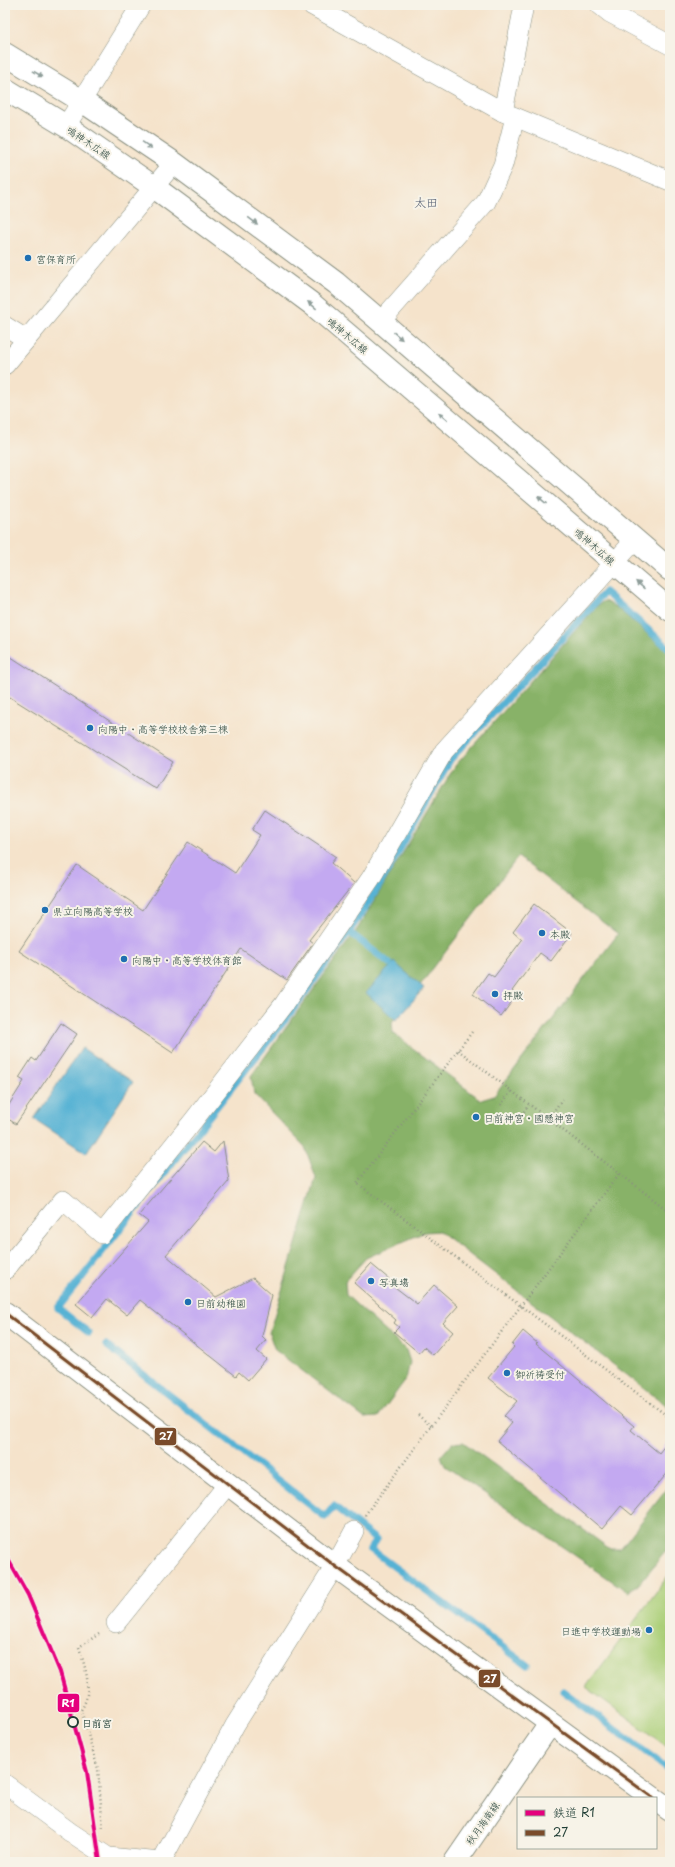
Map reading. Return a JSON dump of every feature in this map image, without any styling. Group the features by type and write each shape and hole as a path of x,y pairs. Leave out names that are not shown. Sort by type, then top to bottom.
{"main road":[{"path":"5,54 82,101 174,163 336,283 670,570"},
{"name":"鳴神木広線","path":"5,89 66,126 154,187 312,304 670,610"},
{"path":"5,1313 335,1566 550,1724 653,1797"},
{"name":"秋月海南線","path":"455,1862 550,1724"},
{"path":"657,1801 670,1810"}],"street":[{"path":"66,126 141,5"},
{"path":"310,5 509,114 670,180"},
{"path":"381,321 486,202 503,165 524,5"},
{"path":"609,8 670,45"},
{"path":"5,365 174,163"},
{"path":"5,326 26,339"},
{"path":"5,1270 63,1200 102,1234 193,1121 284,1004 371,878 444,751 635,540"},
{"path":"116,1623 228,1484"},
{"path":"5,1784 70,1832 106,1856 161,1862 236,1725 335,1566 358,1525"}],"path":[{"path":"472,1032 357,1183 670,1418"},
{"path":"458,1050 670,1212"},
{"path":"501,1105 511,1091"},
{"path":"548,1119 564,1098"},
{"path":"519,1118 529,1105"},
{"path":"358,1525 619,1174"},
{"path":"418,1415 431,1426"},
{"path":"106,1856 98,1769 81,1710 87,1700 88,1682 79,1647 116,1623"}],"green space":[{"name":"日前神宮・國懸神宮","path":"604,601 616,607 670,653 670,1408 439,1231 425,1232 366,1258 345,1281 346,1295 406,1350 410,1362 406,1379 378,1417 364,1418 275,1350 269,1333 316,1178 305,1147 254,1094 251,1076 358,928 455,766 598,605","holes":["518,857 618,934 494,1096 481,1100 393,1033 392,1022"]},
{"path":"463,1442 610,1549 620,1549 670,1485 670,1546 638,1585 628,1592 445,1466 441,1456 452,1443"},
{"name":"日進中学校運動場","path":"670,1573 670,1749 586,1687"}],"water":[{"path":"394,962 424,988 396,1020 366,993"},
{"path":"82,1048 133,1082 86,1153 34,1119"}],"building":[{"name":"向陽中・高等学校校舎第三棟","path":"5,653 173,762 156,789 5,694"},
{"path":"265,810 336,857 331,863 354,883 309,940 313,943 287,980 241,949 173,1053 19,951 77,865 143,910 188,842 235,873 260,835 252,830"},
{"path":"534,904 572,933 551,961 540,953 512,991 517,995 501,1016 473,994 488,973 494,977 522,940 513,932"},
{"path":"61,1023 77,1034 16,1124 5,1117 5,1111 24,1081 19,1078 32,1058 36,1061"},
{"path":"223,1141 229,1181 166,1255 216,1297 253,1278 272,1295 262,1336 266,1340 257,1351 266,1359 248,1380 239,1372 236,1376 140,1300 127,1315 107,1299 92,1317 76,1304 148,1222 139,1215 202,1142 214,1152"},
{"path":"371,1264 389,1279 387,1281 417,1304 434,1285 458,1306 443,1323 453,1332 433,1355 424,1347 419,1353 394,1332 399,1327 394,1323 396,1320 354,1283"},
{"path":"523,1331 537,1343 536,1344 634,1426 631,1430 659,1453 670,1439 670,1470 632,1515 621,1506 602,1529 497,1441 512,1423 504,1416 517,1401 488,1378 514,1347 512,1345"}],"waterway":[{"path":"349,932 379,886 450,760 605,592 670,649"},
{"path":"89,1333 58,1308 289,1015 349,932 389,963"},
{"path":"106,1345 325,1517 334,1506 376,1540 370,1549 527,1665"},
{"path":"563,1691 670,1770"}],"rail line":[{"name":"R1","path":"5,1554 28,1595 60,1672 87,1772 100,1862"}],"transit line":[{"name":"27","path":"5,1313 335,1566 652,1797"}],"place":[{"name":"宮保育所","path":"28,258"},
{"name":"向陽中・高等学校校舎第三棟","path":"90,728"},
{"name":"県立向陽高等学校","path":"45,910"},
{"name":"本殿","path":"542,933"},
{"name":"向陽中・高等学校体育館","path":"124,959"},
{"name":"拝殿","path":"495,994"},
{"name":"日前神宮・國懸神宮","path":"476,1117"},
{"name":"写真塲","path":"371,1281"},
{"name":"日前幼稚園","path":"188,1302"},
{"name":"御祈祷受付","path":"507,1373"},
{"name":"日進中学校運動場","path":"649,1630"},
{"name":"日前宮","path":"73,1722"}],"district":[{"name":"太田","path":"426,202"}]}
